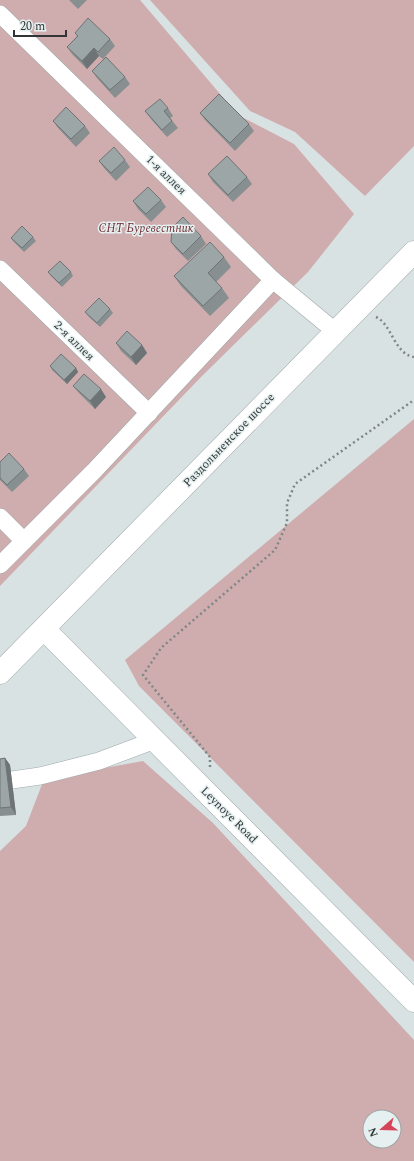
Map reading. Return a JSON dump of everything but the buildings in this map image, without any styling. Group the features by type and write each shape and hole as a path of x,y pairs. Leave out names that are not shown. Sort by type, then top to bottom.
{"main road":[{"name":"Раздольненское шоссе","path":"0,673 414,252"},
{"name":"Leynoye Road","path":"44,629 414,1001"}],"lane":[{"name":"1-я аллея","path":"0,14 273,280 336,332"},
{"name":"2-я аллея","path":"0,269 149,413"},
{"path":"0,565 94,471 273,280"},
{"path":"0,517 24,541"},
{"path":"12,780 40,776 99,761 154,740"}],"path":[{"path":"375,316 381,319 398,346 409,356 414,357"},
{"path":"208,794 210,757 143,675 161,648 275,550 287,523 287,503 295,484 414,400"}],"green space":[{"name":"СНТ Буревестник","path":"0,0 140,0 238,115 294,144 354,214 308,272 201,377 0,586"},
{"path":"150,0 414,0 414,146 365,196 295,132 250,111"},
{"path":"414,419 414,962 139,686 125,660"},
{"path":"143,761 213,823 414,1040 414,1161 0,1161 0,851 26,826 44,779"}]}
